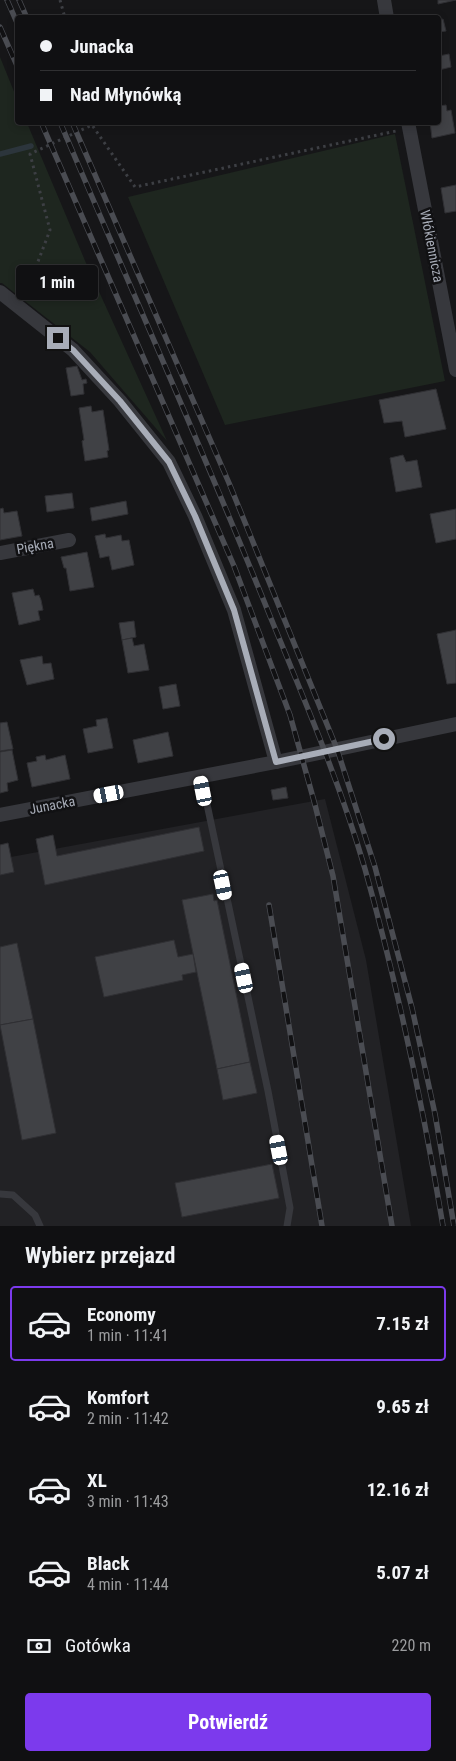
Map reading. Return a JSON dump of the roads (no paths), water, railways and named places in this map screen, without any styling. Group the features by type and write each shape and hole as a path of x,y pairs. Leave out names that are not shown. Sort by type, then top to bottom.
{"street":[{"path":"384,0 386,15"},
{"name":"Włókiennicza","path":"408,125 456,370"},
{"path":"0,292 73,350 120,401 169,462 195,516 234,610 276,762"},
{"name":"Piękna","path":"0,553 70,540"},
{"name":"Junacka","path":"0,815 276,762 456,724"}],"lane":[{"path":"200,776 268,1091 290,1208 287,1226"},
{"path":"0,1194 13,1195 34,1215 40,1226"}],"waterway":[{"path":"0,154 31,146"}],"railway":[{"path":"7,0 15,18"},
{"path":"19,0 26,15"},
{"path":"0,27 15,61"},
{"path":"42,125 234,566 290,715 333,876 392,1226"},
{"path":"61,125 245,554 333,773 365,869 399,1002 427,1136 443,1226"},
{"path":"73,125 229,483 337,749 375,867 412,1008 435,1114 454,1226"},
{"path":"269,905 322,1226"}]}
